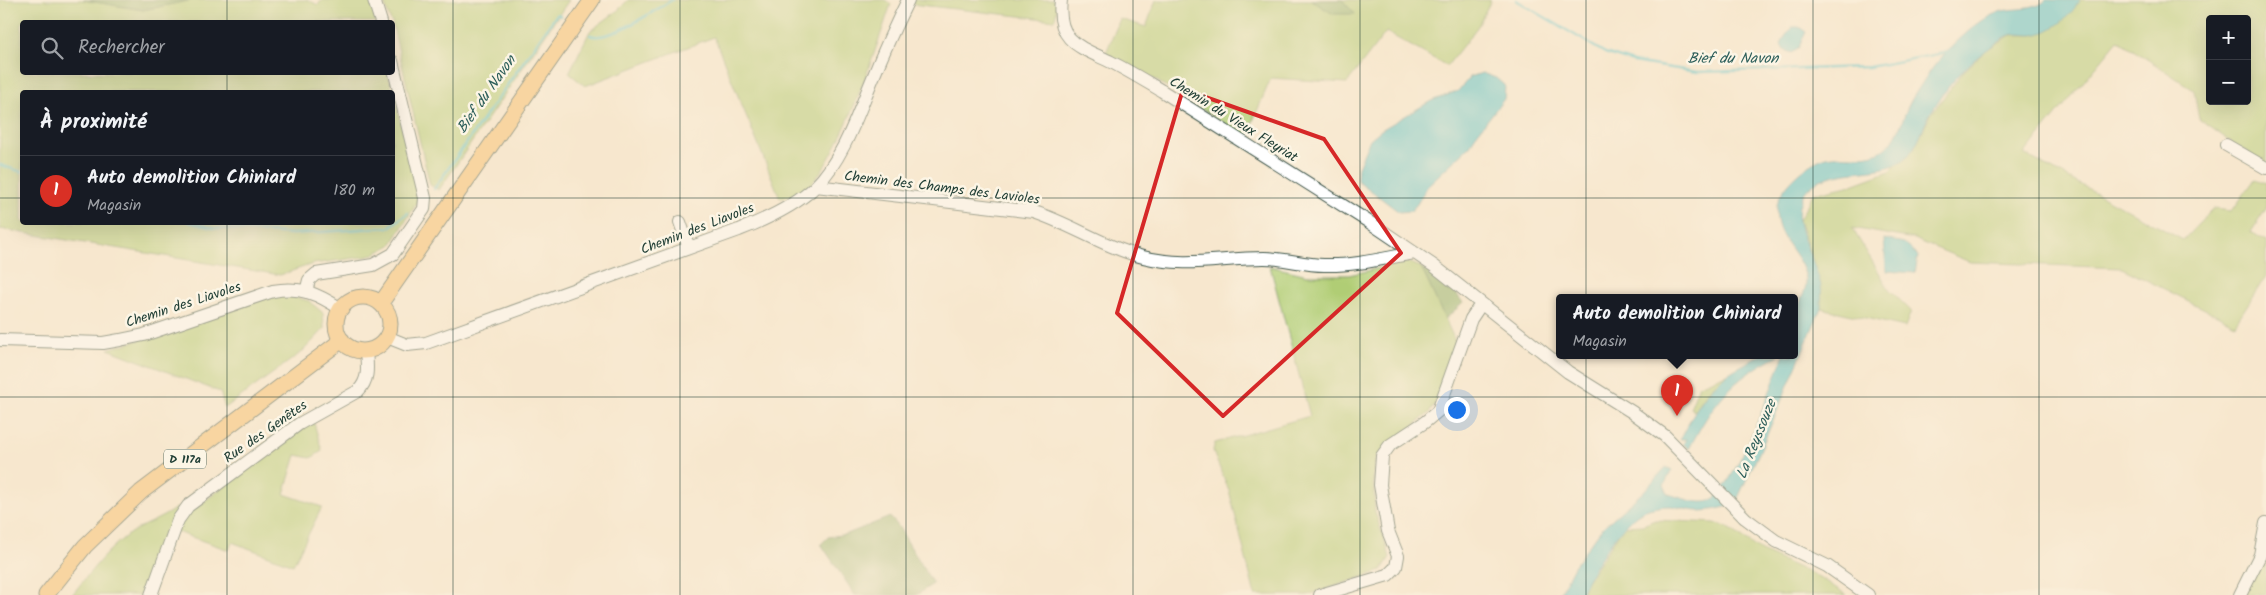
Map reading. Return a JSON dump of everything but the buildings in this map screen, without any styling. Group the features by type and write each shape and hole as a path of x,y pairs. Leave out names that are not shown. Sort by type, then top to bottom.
{"main road":[{"path":"381,303 592,0"},
{"path":"364,296 374,298 381,303 390,319 387,337 382,344 366,350 357,350 342,340 336,325 341,309 355,298 364,296"},
{"name":"D 117a","path":"46,595 85,546 141,492 342,340"}],"street":[{"path":"374,0 380,20"},
{"name":"Chemin des Liavoles","path":"387,337 407,344 426,344 759,222 798,200 816,186 846,139 908,0"},
{"name":"Chemin du Vieux Fleyriat","path":"1061,0 1060,18 1062,28 1073,43 1081,49 1126,70 1162,91 1353,212 1414,253 1568,372 1632,412 1665,436 1732,507 1776,541 1827,566 1868,595"},
{"path":"306,292 309,280 316,274 373,265 393,254 424,209 425,198 395,73"},
{"path":"2226,145 2266,168"},
{"name":"Chemin des Champs des Lavioles","path":"816,186 1034,212 1057,219 1097,239 1142,257 1172,262 1194,264 1263,258 1322,266 1343,265 1414,253"},
{"path":"680,222 689,248"},
{"name":"Chemin des Liavoles","path":"0,340 103,343 120,340 144,335 286,288 320,295 341,309"},
{"path":"1320,595 1388,575 1396,567 1398,556 1388,531 1380,485 1382,456 1390,446 1438,411 1471,319 1481,304"},
{"name":"Rue des Genêtes","path":"151,595 178,520 188,506 299,424 358,391 363,386 368,373 366,350"},
{"path":"2240,595 2260,555 2266,522"}],"highlighted area":[{"path":"1183,89 1324,139 1401,253 1223,416 1117,313"}],"green space":[{"path":"0,0 83,0 143,10 192,0 308,0 318,5 322,0 370,0 375,20 20,20 20,75 389,75 392,90 20,90 20,225 395,225 395,100 420,198 391,245 370,256 313,264 280,275 0,229"},
{"path":"83,0 192,0 143,10"},
{"path":"383,0 569,0 439,190 430,185 395,35 395,20 390,20"},
{"path":"628,0 885,0 891,4 866,76 842,134 829,159 815,179 802,192 780,198 714,37 585,86 569,73 590,31 616,12"},
{"path":"913,0 1058,0 1055,20 911,4"},
{"path":"1156,0 1491,0 1478,26 1447,66 1386,32 1347,83 1271,78 1246,137 1154,79 1105,55 1120,19 1146,27"},
{"path":"1311,0 1342,0 1355,14 1333,14"},
{"path":"2080,0 2266,0 2266,163 2234,144 2199,119 2194,90 2118,40 2024,154 2183,240 2213,209 2232,211 2255,179 2266,183 2266,209 2251,232 2266,241 2266,276 2235,324 2122,268 1970,262 1914,239 1852,228 1889,289 1911,311 1905,327 1821,308 1821,286 1799,220 1813,194 1852,185 1890,171 1914,148 1931,114 1963,72 1987,49 2011,35 2034,35"},
{"path":"1407,262 1421,267 1457,345 1436,403 1429,413 1376,457 1373,473 1375,512 1390,557 1381,571 1308,595 1255,595 1229,490 1213,450 1215,443 1310,416 1270,266 1307,275 1349,275"},
{"path":"1421,267 1454,290 1463,303 1445,319"},
{"path":"284,294 309,301 323,313 324,329 302,352 225,408 220,392 108,349 163,333 262,298"},
{"path":"1729,373 1710,389 1694,411 1690,408 1699,385"},
{"path":"311,421 314,423 322,451 311,458 296,455 284,494 322,507 293,565 232,542 229,550 177,532 182,518"},
{"path":"176,508 180,509 148,595 72,595 117,543"},
{"path":"890,517 898,526 933,584 916,595 855,595 821,544 828,537 847,534"},
{"path":"1655,520 1715,523 1729,528 1761,551 1819,577 1847,595 1581,595 1585,584 1624,526 1643,525"},
{"path":"2266,546 2266,595 2244,595"}],"water":[{"name":"La Reyssouze","path":"2046,0 2080,0 2066,18 2054,27 2033,35 2016,34 2007,36 1971,63 1942,96 1930,114 1917,142 1904,160 1885,168 1840,174 1826,178 1814,184 1805,193 1799,206 1798,215 1802,235 1821,286 1821,308 1735,504 1722,508 1695,511 1663,506 1641,512 1622,529 1605,551 1590,575 1581,595 1559,595 1574,566 1603,527 1643,492 1666,467 1672,470 1664,485 1668,494 1705,502 1710,501 1720,493 1741,458 1782,359 1798,359 1798,307 1805,291 1806,280 1801,265 1782,235 1777,217 1779,198 1789,183 1804,169 1827,157 1866,156 1886,148 1896,136 1908,106 1925,78 1940,59 1960,39 1983,20 1999,12 2024,9 2041,4"},
{"path":"1792,27 1799,27 1806,32 1798,49 1792,53 1784,50 1781,45"},
{"path":"1482,73 1496,78 1505,86 1504,99 1475,136 1470,146 1428,185 1411,211 1399,212 1357,180 1358,167 1370,139 1381,130 1431,101 1458,91 1470,77"},
{"path":"1884,239 1904,243 1918,256 1915,273 1886,271"},
{"path":"1753,359 1772,359 1748,373 1725,393 1698,432 1689,449 1683,444 1686,439 1680,439 1706,395 1729,373"}],"waterway":[{"name":"Bief du Navon","path":"590,35 598,36 619,30 672,0"},
{"name":"Bief du Navon","path":"1516,0 1605,53 1633,62 1697,72 1869,67 1949,52"},
{"name":"Bief du Navon","path":"434,189 557,14 560,16"},
{"name":"Bief du Navon","path":"0,165 20,171"},
{"name":"Bief du Navon","path":"395,223 408,213"},
{"name":"Bief du Navon","path":"201,225 213,228 293,234 389,227 392,225"}],"place":[{"name":"Auto demolition Chiniard","path":"1677,416"}]}
